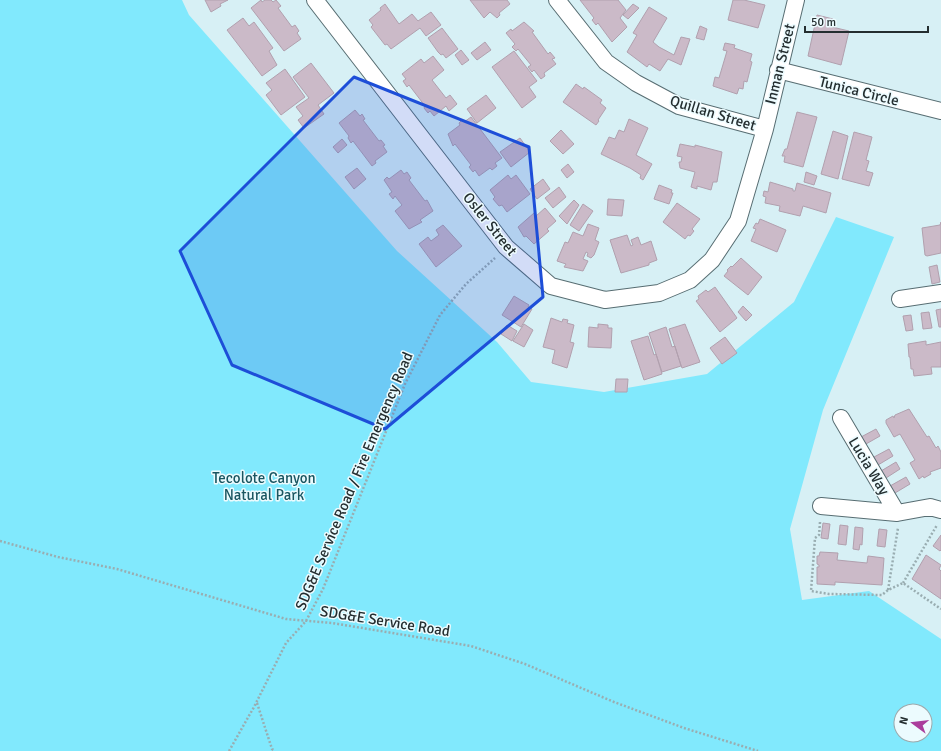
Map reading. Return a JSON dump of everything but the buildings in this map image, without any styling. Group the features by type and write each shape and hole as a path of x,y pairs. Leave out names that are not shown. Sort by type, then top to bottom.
{"street":[{"name":"Osler Street","path":"315,0 506,247 550,286 605,300 660,293 690,280 712,260 738,221 765,129"},
{"name":"Quillan Street","path":"557,0 606,62 636,83 680,106 765,129"},
{"name":"Inman Street","path":"765,129 796,0"},
{"name":"Tunica Circle","path":"778,70 941,111"},
{"path":"900,300 941,293"},
{"name":"Lucia Way","path":"841,418 897,513"},
{"path":"821,506 897,513 930,508 940,516"}],"path":[{"name":"SDG&E Service Road / Fire Emergency Road","path":"229,751 256,703 286,643 306,621 323,589 405,384 440,315 466,284 506,247"},
{"path":"821,506 819,535 815,538 811,592 829,594 882,595 888,590 903,583 940,516"},
{"path":"888,590 899,532 897,513"},
{"name":"SDG&E Service Road","path":"0,541 58,557 117,569 286,619 332,623 471,646 526,664 614,702 684,728 758,751"},
{"path":"903,583 941,609"},
{"path":"256,703 272,749 275,751"}],"highlighted area":[{"path":"354,77 529,147 543,297 385,429 232,365 180,251"}],"green space":[{"name":"Tecolote Canyon Natural Park","path":"0,0 182,0 189,15 397,251 497,342 531,382 604,392 707,374 794,302 836,217 894,237 823,410 790,529 802,600 869,591 941,639 941,751 0,751"}]}
